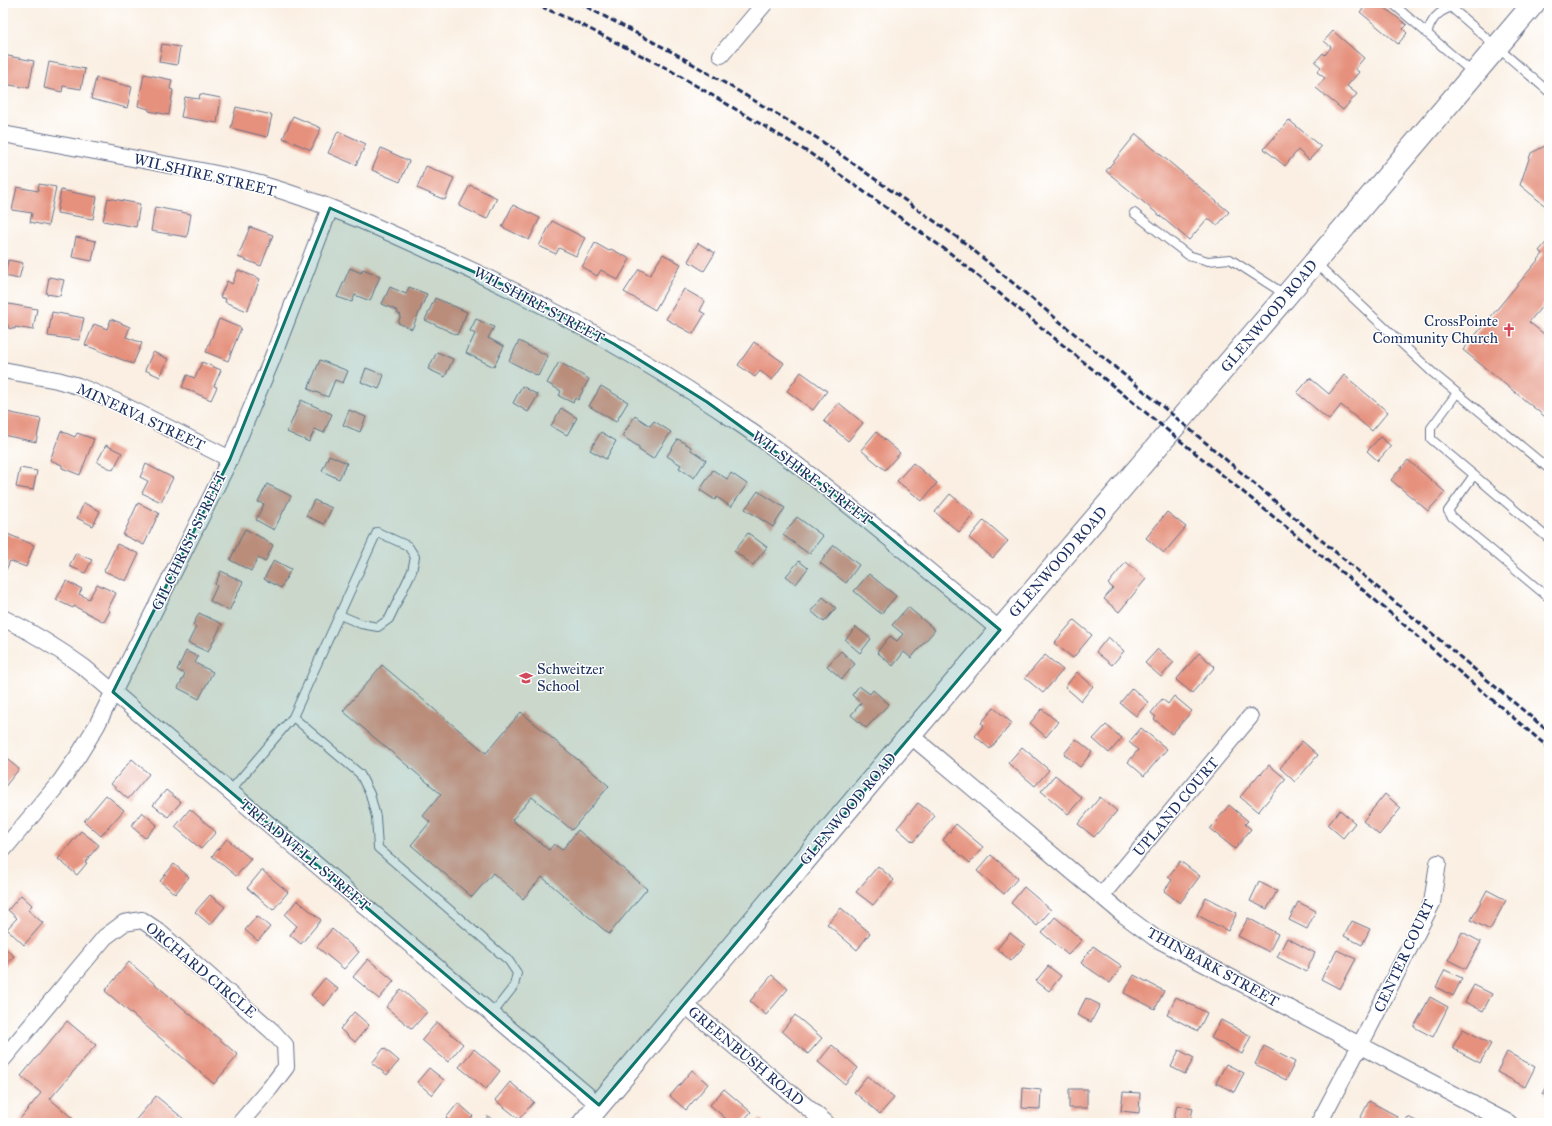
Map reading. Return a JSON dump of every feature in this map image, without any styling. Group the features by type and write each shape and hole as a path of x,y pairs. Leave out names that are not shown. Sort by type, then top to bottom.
{"street":[{"path":"721,55 765,3"},
{"name":"GLENWOOD ROAD","path":"584,1123 910,735 1287,295 1534,3"},
{"name":"WILSHIRE STREET","path":"3,134 196,170 260,184 330,208 406,240 510,288 614,344 707,402 774,448 863,516 1000,630"},
{"name":"GILCHRIST STREET","path":"3,850 56,787 78,756 97,725 230,459 270,364 330,208"},
{"name":"MINERVA STREET","path":"3,370 57,380 78,386 115,401 230,459"},
{"name":"TREADWELL STREET","path":"3,618 57,647 85,668 599,1105"},
{"name":"UPLAND COURT","path":"1101,896 1250,717"},
{"name":"THINBARK STREET","path":"910,735 1101,896 1155,938 1509,1123"},
{"name":"CENTER COURT","path":"1319,1123 1432,903 1438,863"},
{"name":"ORCHARD CIRCLE","path":"3,1059 105,937 124,923 142,920 158,931 260,1020 285,1045 286,1067 240,1123"},
{"name":"GREENBUSH ROAD","path":"684,1004 826,1123"}],"lane":[{"path":"1392,3 1474,74"},
{"path":"1427,34 1436,15 1449,5 1549,92"},
{"path":"1134,213 1188,255 1208,262 1230,259 1287,295"},
{"path":"1315,262 1433,373 1549,469"},
{"path":"1457,393 1431,428 1431,439 1549,539"},
{"path":"1474,475 1448,511 1452,517 1549,598"},
{"path":"230,791 293,717 377,532 408,546 415,557 412,571 389,619 378,627 361,624 340,615"},
{"path":"293,717 360,774 370,794 376,817 378,848 509,961 518,973 514,986 492,1014"}],"highlighted area":[{"path":"330,208 510,288 614,344 707,402 863,515 1000,630 599,1105 113,692 230,459"}],"building":[{"path":"1368,3 1379,3 1407,25 1403,29 1407,33 1398,44 1360,12"},
{"path":"1333,31 1364,58 1355,69 1359,72 1347,86 1357,94 1343,110 1316,88 1325,78 1317,72 1321,67 1315,62 1323,53 1325,55 1331,47 1324,41"},
{"path":"162,44 180,47 177,65 159,62"},
{"path":"3,55 34,61 29,88 3,84"},
{"path":"49,62 85,69 81,89 63,86 62,92 44,88"},
{"path":"144,74 172,80 170,89 173,90 169,115 149,111 149,109 138,106"},
{"path":"96,78 132,87 127,108 91,99"},
{"path":"200,94 221,98 217,123 181,117 185,97 199,99"},
{"path":"236,107 272,115 267,137 231,128"},
{"path":"293,116 321,128 311,150 283,138"},
{"path":"1289,120 1321,147 1309,160 1298,150 1285,166 1264,149"},
{"path":"338,131 366,144 356,165 328,153"},
{"path":"1136,134 1229,212 1217,226 1208,218 1189,240 1106,171"},
{"path":"1549,144 1549,209 1520,185 1531,153"},
{"path":"381,148 409,161 400,182 372,170"},
{"path":"426,166 454,178 445,200 417,188"},
{"path":"3,176 6,177 4,190 3,190"},
{"path":"39,184 56,187 48,226 30,222 32,213 12,210 17,187 38,191"},
{"path":"470,185 497,198 487,219 459,206"},
{"path":"61,190 97,197 93,219 57,213"},
{"path":"108,198 140,204 136,227 103,221"},
{"path":"513,205 540,218 529,240 502,227"},
{"path":"155,207 191,214 187,237 151,231"},
{"path":"552,221 585,238 576,256 559,248 556,254 539,246"},
{"path":"250,227 273,235 261,266 238,257"},
{"path":"76,237 96,241 92,261 72,257"},
{"name":"CrossPointe Community Church","path":"1549,239 1549,298 1529,322 1549,338 1549,420 1463,350 1543,254 1539,251"},
{"path":"595,243 609,251 611,249 630,259 618,280 601,270 597,276 582,267"},
{"path":"698,243 715,253 704,271 688,261"},
{"path":"663,254 681,264 655,310 624,292 639,269 650,275"},
{"path":"8,260 23,263 19,279 5,276"},
{"path":"350,268 361,273 363,269 380,276 370,301 355,295 352,302 337,297"},
{"path":"238,270 260,279 247,311 225,302 226,299 220,297 227,281 232,284"},
{"path":"49,277 64,280 60,296 46,294"},
{"path":"390,287 406,294 409,287 427,294 412,329 398,323 401,315 397,313 398,311 382,304"},
{"path":"684,289 705,301 700,311 705,314 693,334 666,319"},
{"path":"435,298 467,312 457,335 425,320"},
{"path":"3,303 37,309 33,330 15,327 15,329 8,328 8,325 3,324"},
{"path":"52,312 84,318 79,340 48,336"},
{"path":"111,319 130,327 126,337 142,343 133,364 85,345 94,324 107,329"},
{"path":"219,319 241,328 228,361 206,352"},
{"path":"476,319 494,327 488,338 504,346 494,367 466,353 475,334 470,331"},
{"path":"519,341 548,356 538,376 509,361"},
{"path":"754,342 784,363 772,380 760,371 755,377 738,365"},
{"path":"153,352 168,359 160,377 145,370"},
{"path":"437,352 453,359 445,377 428,369"},
{"path":"320,360 348,371 343,383 335,380 328,397 308,389"},
{"path":"202,362 221,370 214,386 217,387 211,400 182,387 187,375 195,378"},
{"path":"559,362 589,379 578,400 575,398 573,403 559,396 561,391 547,383"},
{"path":"366,368 384,375 379,389 361,382"},
{"path":"801,372 827,391 813,410 787,391"},
{"path":"1344,375 1388,412 1372,431 1341,405 1329,420 1297,393 1310,378 1329,394"},
{"path":"522,386 538,395 528,412 513,403"},
{"path":"601,386 628,402 616,422 589,406"},
{"path":"301,400 332,414 324,433 315,429 309,442 287,432"},
{"path":"839,403 863,423 848,441 824,421"},
{"path":"561,408 577,418 567,435 551,426"},
{"path":"349,410 366,417 360,432 343,425"},
{"path":"6,412 41,419 36,442 3,435"},
{"path":"635,416 650,426 654,421 671,432 653,459 639,450 639,447 622,436"},
{"path":"61,431 75,437 77,433 94,439 80,475 62,468 62,465 50,460"},
{"path":"601,432 616,441 606,459 590,450"},
{"path":"876,432 900,453 885,470 861,450"},
{"path":"1380,437 1391,446 1378,461 1367,451"},
{"path":"678,439 691,447 691,450 706,460 694,478 679,468 681,465 667,456"},
{"path":"106,445 122,453 113,470 97,462"},
{"path":"329,455 347,463 339,479 322,471"},
{"path":"1408,460 1445,492 1428,511 1391,480"},
{"path":"913,463 937,483 922,501 897,481"},
{"path":"146,464 173,478 161,502 142,493 148,481 140,477"},
{"path":"20,468 37,471 33,490 16,487"},
{"path":"713,470 727,479 731,473 747,484 731,507 717,497 715,500 700,490"},
{"path":"267,484 291,496 274,530 256,520 264,504 258,502"},
{"path":"758,491 785,508 773,527 745,509"},
{"path":"950,494 974,514 959,532 935,512"},
{"path":"314,500 332,508 324,524 306,516"},
{"path":"84,503 100,511 93,526 77,518"},
{"path":"138,503 159,513 144,545 123,535"},
{"path":"1167,512 1186,527 1164,553 1146,538"},
{"path":"797,517 823,536 809,554 783,535"},
{"path":"984,520 1008,541 993,558 969,538"},
{"path":"245,529 273,545 265,562 258,558 251,571 230,560"},
{"path":"5,533 34,545 26,567 10,561 6,570 3,569 3,540"},
{"path":"748,533 767,547 753,565 734,551"},
{"path":"117,544 139,554 126,581 104,571"},
{"path":"834,545 859,565 846,583 820,563"},
{"path":"76,553 92,560 85,573 69,566"},
{"path":"274,560 291,569 281,588 264,579"},
{"path":"799,561 808,568 796,584 786,576"},
{"path":"1126,562 1146,579 1119,612 1104,599 1113,588 1108,584"},
{"path":"221,571 243,582 229,611 210,601 217,586 215,584"},
{"path":"869,574 896,596 881,614 854,591"},
{"path":"66,581 82,589 79,594 89,599 97,584 116,593 108,609 110,611 104,622 74,606 73,608 56,600"},
{"path":"823,597 836,608 824,622 811,611"},
{"path":"908,607 935,630 911,658 904,652 893,666 877,652 890,636 897,641 903,634 892,625"},
{"path":"199,613 222,624 208,652 188,643 196,627 193,625"},
{"path":"1074,620 1092,635 1073,658 1054,643"},
{"path":"856,627 871,639 860,653 845,640"},
{"path":"1108,637 1124,651 1112,665 1096,652"},
{"path":"1158,649 1174,662 1161,677 1145,663"},
{"path":"186,651 198,657 195,663 213,672 199,699 178,688 185,674 177,670"},
{"path":"841,651 855,664 842,679 827,666"},
{"path":"1199,653 1215,667 1192,693 1176,680"},
{"path":"1045,655 1063,670 1043,693 1025,678"},
{"path":"382,665 486,753 521,712 609,786 572,830 532,797 512,820 549,850 554,844 562,850 578,830 647,889 609,934 542,877 523,899 493,873 472,897 411,845 430,822 423,816 441,794 343,711"},
{"path":"1077,672 1093,686 1081,701 1065,687"},
{"path":"859,686 870,694 873,690 889,704 866,728 851,715 861,703 852,695"},
{"path":"1132,688 1148,702 1136,716 1120,703"},
{"path":"1174,696 1192,711 1172,734 1154,719 1156,717 1151,713 1162,699 1168,704"},
{"path":"994,708 1012,723 990,749 975,736 984,725 981,723"},
{"path":"1042,709 1058,722 1046,737 1030,723"},
{"path":"1106,725 1122,738 1109,753 1093,739"},
{"path":"1141,728 1167,749 1144,776 1128,762 1138,750 1129,742"},
{"path":"1076,739 1092,752 1080,767 1064,754"},
{"path":"1302,741 1318,755 1295,782 1280,768"},
{"path":"1022,747 1049,770 1035,786 1008,763"},
{"path":"3,756 19,769 3,789"},
{"path":"132,759 149,774 128,799 111,784"},
{"path":"1269,765 1286,779 1258,812 1240,797 1260,773 1261,774"},
{"path":"1055,775 1082,798 1068,814 1041,791"},
{"path":"166,790 181,802 168,817 153,805"},
{"path":"1385,794 1401,808 1379,835 1363,821"},
{"path":"106,795 124,810 101,836 84,821"},
{"path":"1100,797 1117,811 1094,837 1078,824"},
{"path":"918,803 935,816 913,842 897,828"},
{"path":"1229,805 1248,821 1245,824 1251,829 1235,849 1210,829"},
{"path":"190,809 216,832 201,849 175,827"},
{"path":"1340,810 1355,823 1343,838 1328,825"},
{"path":"142,812 157,825 145,838 131,826"},
{"path":"956,824 983,847 970,863 943,840"},
{"path":"81,831 99,845 85,862 87,863 77,875 58,859"},
{"path":"227,839 251,859 236,876 212,856"},
{"path":"991,855 1018,878 1004,894 977,871"},
{"path":"1180,861 1200,876 1180,903 1164,891 1172,880 1168,877"},
{"path":"174,864 189,877 175,894 160,881"},
{"path":"878,866 894,880 873,905 856,892"},
{"path":"262,870 288,892 273,910 247,888"},
{"path":"1259,882 1277,891 1267,909 1250,901"},
{"path":"1024,887 1051,910 1037,926 1011,903"},
{"path":"1487,890 1506,900 1490,930 1471,920"},
{"path":"21,895 32,905 28,910 43,923 24,945 7,929 17,918 8,910"},
{"path":"210,895 225,907 210,925 195,912"},
{"path":"1206,897 1237,913 1228,931 1197,915"},
{"path":"297,900 321,920 301,944 290,935 297,926 285,915"},
{"path":"1298,902 1316,911 1307,929 1289,920"},
{"path":"841,908 870,933 857,950 827,924"},
{"path":"257,916 270,927 258,941 245,930"},
{"path":"1055,917 1082,940 1068,955 1042,933"},
{"path":"1248,918 1278,934 1269,952 1238,936"},
{"path":"1352,921 1370,929 1362,945 1344,936"},
{"path":"332,929 359,952 344,969 317,947"},
{"path":"1462,932 1481,942 1466,969 1448,960"},
{"path":"1010,933 1025,945 1011,961 997,949"},
{"path":"1287,938 1315,953 1306,972 1277,957"},
{"path":"1093,946 1122,966 1110,983 1081,963"},
{"path":"3,947 14,956 3,968"},
{"path":"1337,950 1356,959 1340,989 1321,979"},
{"path":"368,959 394,981 379,999 353,977"},
{"path":"129,962 238,1055 214,1084 105,991"},
{"path":"1048,966 1061,976 1049,991 1036,981"},
{"path":"1445,970 1462,978 1453,996 1436,987"},
{"path":"772,975 788,989 766,1015 750,1001"},
{"path":"1134,975 1164,991 1155,1009 1124,993"},
{"path":"325,978 338,989 324,1006 311,995"},
{"path":"1474,985 1492,994 1483,1011 1465,1002"},
{"path":"401,989 427,1012 412,1029 386,1007"},
{"path":"1176,997 1207,1013 1198,1031 1167,1015"},
{"path":"1430,997 1448,1007 1433,1037 1414,1027"},
{"path":"1086,998 1100,1005 1091,1022 1077,1015"},
{"path":"354,1012 369,1025 355,1042 340,1029"},
{"path":"795,1015 822,1038 808,1054 782,1031"},
{"path":"1221,1020 1251,1036 1242,1054 1211,1038"},
{"path":"67,1021 96,1045 50,1099 78,1123 24,1123 20,1119 41,1093 21,1076"},
{"path":"437,1022 463,1044 448,1062 422,1040"},
{"path":"1463,1029 1491,1044 1480,1063 1452,1048"},
{"path":"832,1045 858,1068 845,1084 818,1062"},
{"path":"1264,1046 1295,1062 1286,1080 1255,1064"},
{"path":"384,1048 399,1061 387,1075 372,1063"},
{"path":"474,1049 500,1071 486,1089 459,1067"},
{"path":"1179,1050 1194,1058 1185,1074 1171,1067"},
{"path":"1507,1052 1535,1067 1525,1087 1497,1072"},
{"path":"1226,1064 1244,1073 1234,1092 1216,1083"},
{"path":"429,1068 444,1080 432,1095 417,1082"},
{"path":"692,1070 708,1084 686,1110 670,1096"},
{"path":"867,1076 894,1098 880,1114 854,1092"},
{"path":"510,1082 534,1102 519,1119 495,1100"},
{"path":"1549,1082 1549,1097 1543,1094"},
{"path":"1023,1088 1041,1090 1040,1109 1022,1108"},
{"path":"724,1089 751,1112 741,1123 731,1123 710,1105"},
{"path":"1069,1089 1087,1089 1087,1108 1069,1108"},
{"path":"1123,1092 1140,1093 1139,1113 1121,1111"},
{"path":"156,1096 185,1120 183,1123 133,1123"},
{"path":"1369,1101 1397,1116 1394,1123 1363,1123 1359,1121"},
{"path":"458,1103 473,1116 467,1123 452,1123 446,1118"},
{"path":"1177,1105 1193,1108 1190,1123 1173,1123"},
{"path":"488,1116 496,1123 483,1123"},
{"path":"1408,1117 1420,1123 1404,1123"},
{"path":"760,1119 765,1123 757,1123"}],"railway":[{"path":"533,3 578,23 668,69 811,154 950,253 1356,584 1549,748"},
{"path":"579,3 676,54 817,138 961,240 1180,421 1549,732"}],"place":[{"name":"CrossPointe Community Church","path":"1509,330"},
{"name":"Schweitzer School","path":"526,678"}]}
